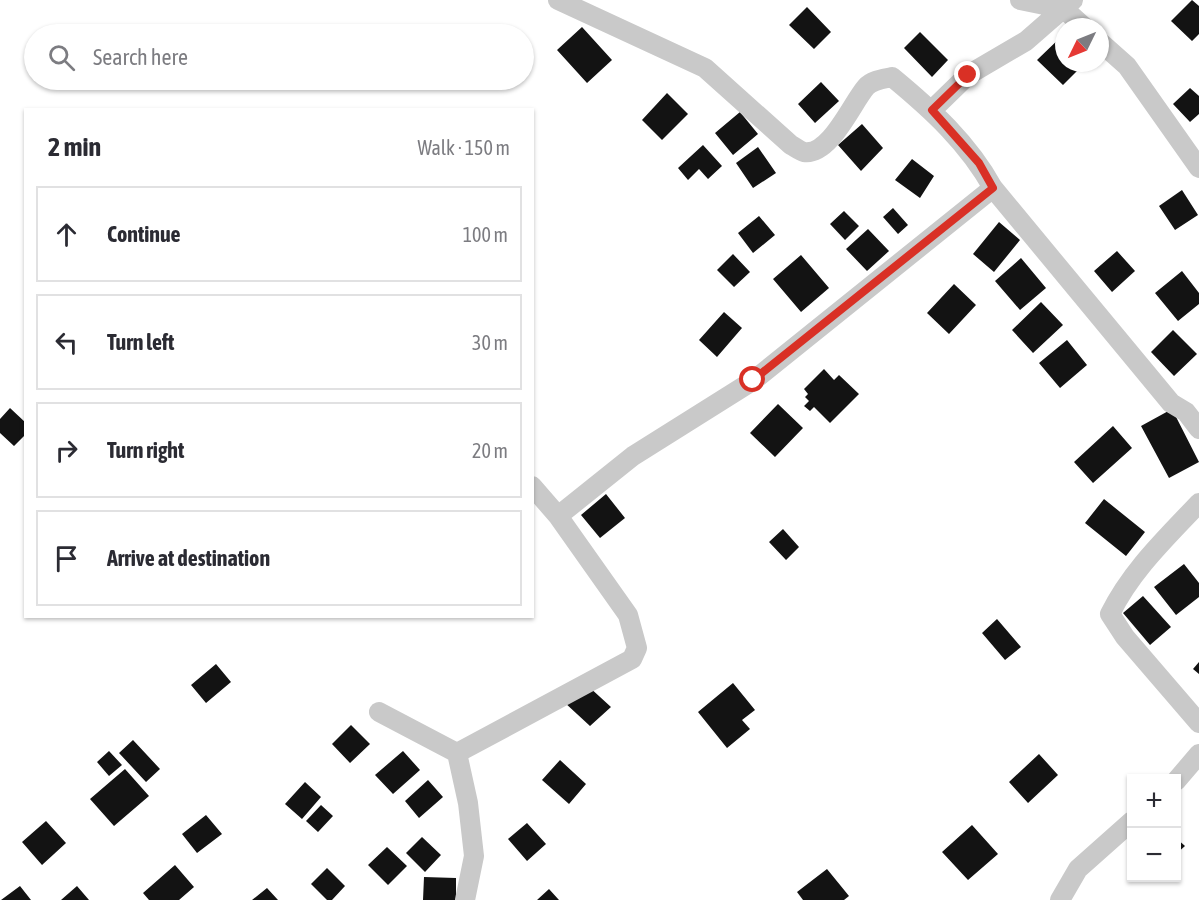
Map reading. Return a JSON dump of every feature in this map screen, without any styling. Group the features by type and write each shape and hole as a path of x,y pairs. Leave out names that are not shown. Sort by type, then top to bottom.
{"street":[{"path":"558,0 705,68 791,145 803,152 816,150 841,126 867,85 892,77 932,110 979,163 993,188 1171,403 1186,411 1199,429"},
{"path":"1020,0 1069,5 1078,18"},
{"path":"932,110 968,75 1026,41 1069,5"},
{"path":"1109,50 1127,66 1199,168"},
{"path":"558,516 633,456 753,380 993,188"},
{"path":"457,753 632,659 637,648 628,615 558,516 534,488"},
{"path":"1199,503 1137,570 1123,588 1110,615 1125,637 1199,723"},
{"path":"378,712 457,753"},
{"path":"457,753 468,803 474,856 465,900"},
{"path":"1181,775 1199,754"},
{"path":"1060,900 1078,869 1127,825"}],"building":[{"path":"1192,0 1199,6 1199,34 1192,41 1171,21"},
{"path":"807,7 831,32 814,49 789,25"},
{"path":"582,27 612,60 587,83 557,50"},
{"path":"920,32 948,60 932,77 904,48"},
{"path":"1055,43 1055,72 1076,72 1063,85 1037,60"},
{"path":"821,82 839,101 815,123 798,104"},
{"path":"1190,88 1199,96 1199,114 1190,122 1173,104"},
{"path":"667,93 688,114 662,140 642,120"},
{"path":"740,112 758,134 733,155 715,133"},
{"path":"862,124 883,148 861,171 838,145"},
{"path":"703,145 722,166 708,179 699,169 688,180 678,168"},
{"path":"758,147 776,173 753,188 736,163"},
{"path":"912,159 934,176 920,198 895,180"},
{"path":"1182,190 1198,215 1175,230 1159,206"},
{"path":"893,208 908,225 898,234 883,217"},
{"path":"844,211 859,226 845,240 830,224"},
{"path":"759,216 775,235 753,253 738,233"},
{"path":"999,222 1020,240 994,272 973,254"},
{"path":"868,229 889,251 867,271 846,249"},
{"path":"1117,251 1135,271 1112,292 1094,271"},
{"path":"733,254 750,272 734,287 717,270"},
{"path":"801,255 829,288 801,312 773,279"},
{"path":"1021,258 1046,288 1020,310 995,281"},
{"path":"1182,271 1199,293 1199,304 1178,321 1155,293"},
{"path":"954,284 976,305 949,334 927,313"},
{"path":"1041,302 1063,325 1033,353 1012,330"},
{"path":"724,312 742,328 717,357 699,340"},
{"path":"1173,330 1197,354 1174,376 1151,352"},
{"path":"1067,340 1087,365 1060,388 1039,363"},
{"path":"824,369 834,380 839,375 859,394 830,423 814,407 810,411 804,406 809,401 805,397 808,394 804,389"},
{"path":"778,404 803,428 775,457 750,433"},
{"path":"10,408 24,421 24,436 14,446 0,433 0,419"},
{"path":"1172,409 1199,462 1169,478 1141,426"},
{"path":"1113,426 1132,448 1093,483 1074,462"},
{"path":"606,494 625,518 600,538 581,515"},
{"path":"1104,499 1145,532 1126,556 1085,523"},
{"path":"783,529 799,547 786,560 769,542"},
{"path":"1184,564 1199,583 1199,597 1176,615 1154,587"},
{"path":"1143,596 1171,627 1150,645 1123,613"},
{"path":"997,619 1021,647 1005,660 982,633"},
{"path":"1199,662 1199,674 1193,669"},
{"path":"216,664 231,682 206,703 191,685"},
{"path":"733,683 755,710 742,720 750,729 727,748 698,712"},
{"path":"588,686 611,707 590,726 564,702"},
{"path":"351,725 370,744 350,763 332,744"},
{"path":"133,740 160,769 146,782 119,753"},
{"path":"109,751 122,765 109,776 97,762"},
{"path":"403,751 420,770 393,794 375,775"},
{"path":"1039,754 1058,775 1028,803 1009,782"},
{"path":"560,760 586,784 569,804 542,780"},
{"path":"125,769 149,796 114,826 90,799"},
{"path":"428,780 443,797 419,818 405,801"},
{"path":"305,782 321,797 302,819 285,804"},
{"path":"321,805 333,816 318,832 306,821"},
{"path":"206,815 222,834 197,853 182,834"},
{"path":"46,821 66,843 42,865 22,842"},
{"path":"527,823 546,844 527,861 508,839"},
{"path":"972,825 998,854 968,880 942,852"},
{"path":"422,837 441,855 425,872 406,853"},
{"path":"387,847 407,866 388,885 368,865"},
{"path":"175,865 194,887 179,900 149,900 143,893"},
{"path":"327,868 345,886 332,900 327,900 311,884"},
{"path":"827,869 849,896 844,900 803,900 797,892"},
{"path":"424,877 456,878 456,900 423,900"},
{"path":"20,886 31,900 1,900"},
{"path":"77,886 89,900 61,900"},
{"path":"267,888 278,900 252,900"},
{"path":"549,889 559,900 537,900"}],"route":[{"path":"753,380 993,188 979,163 932,110 968,75"}]}
